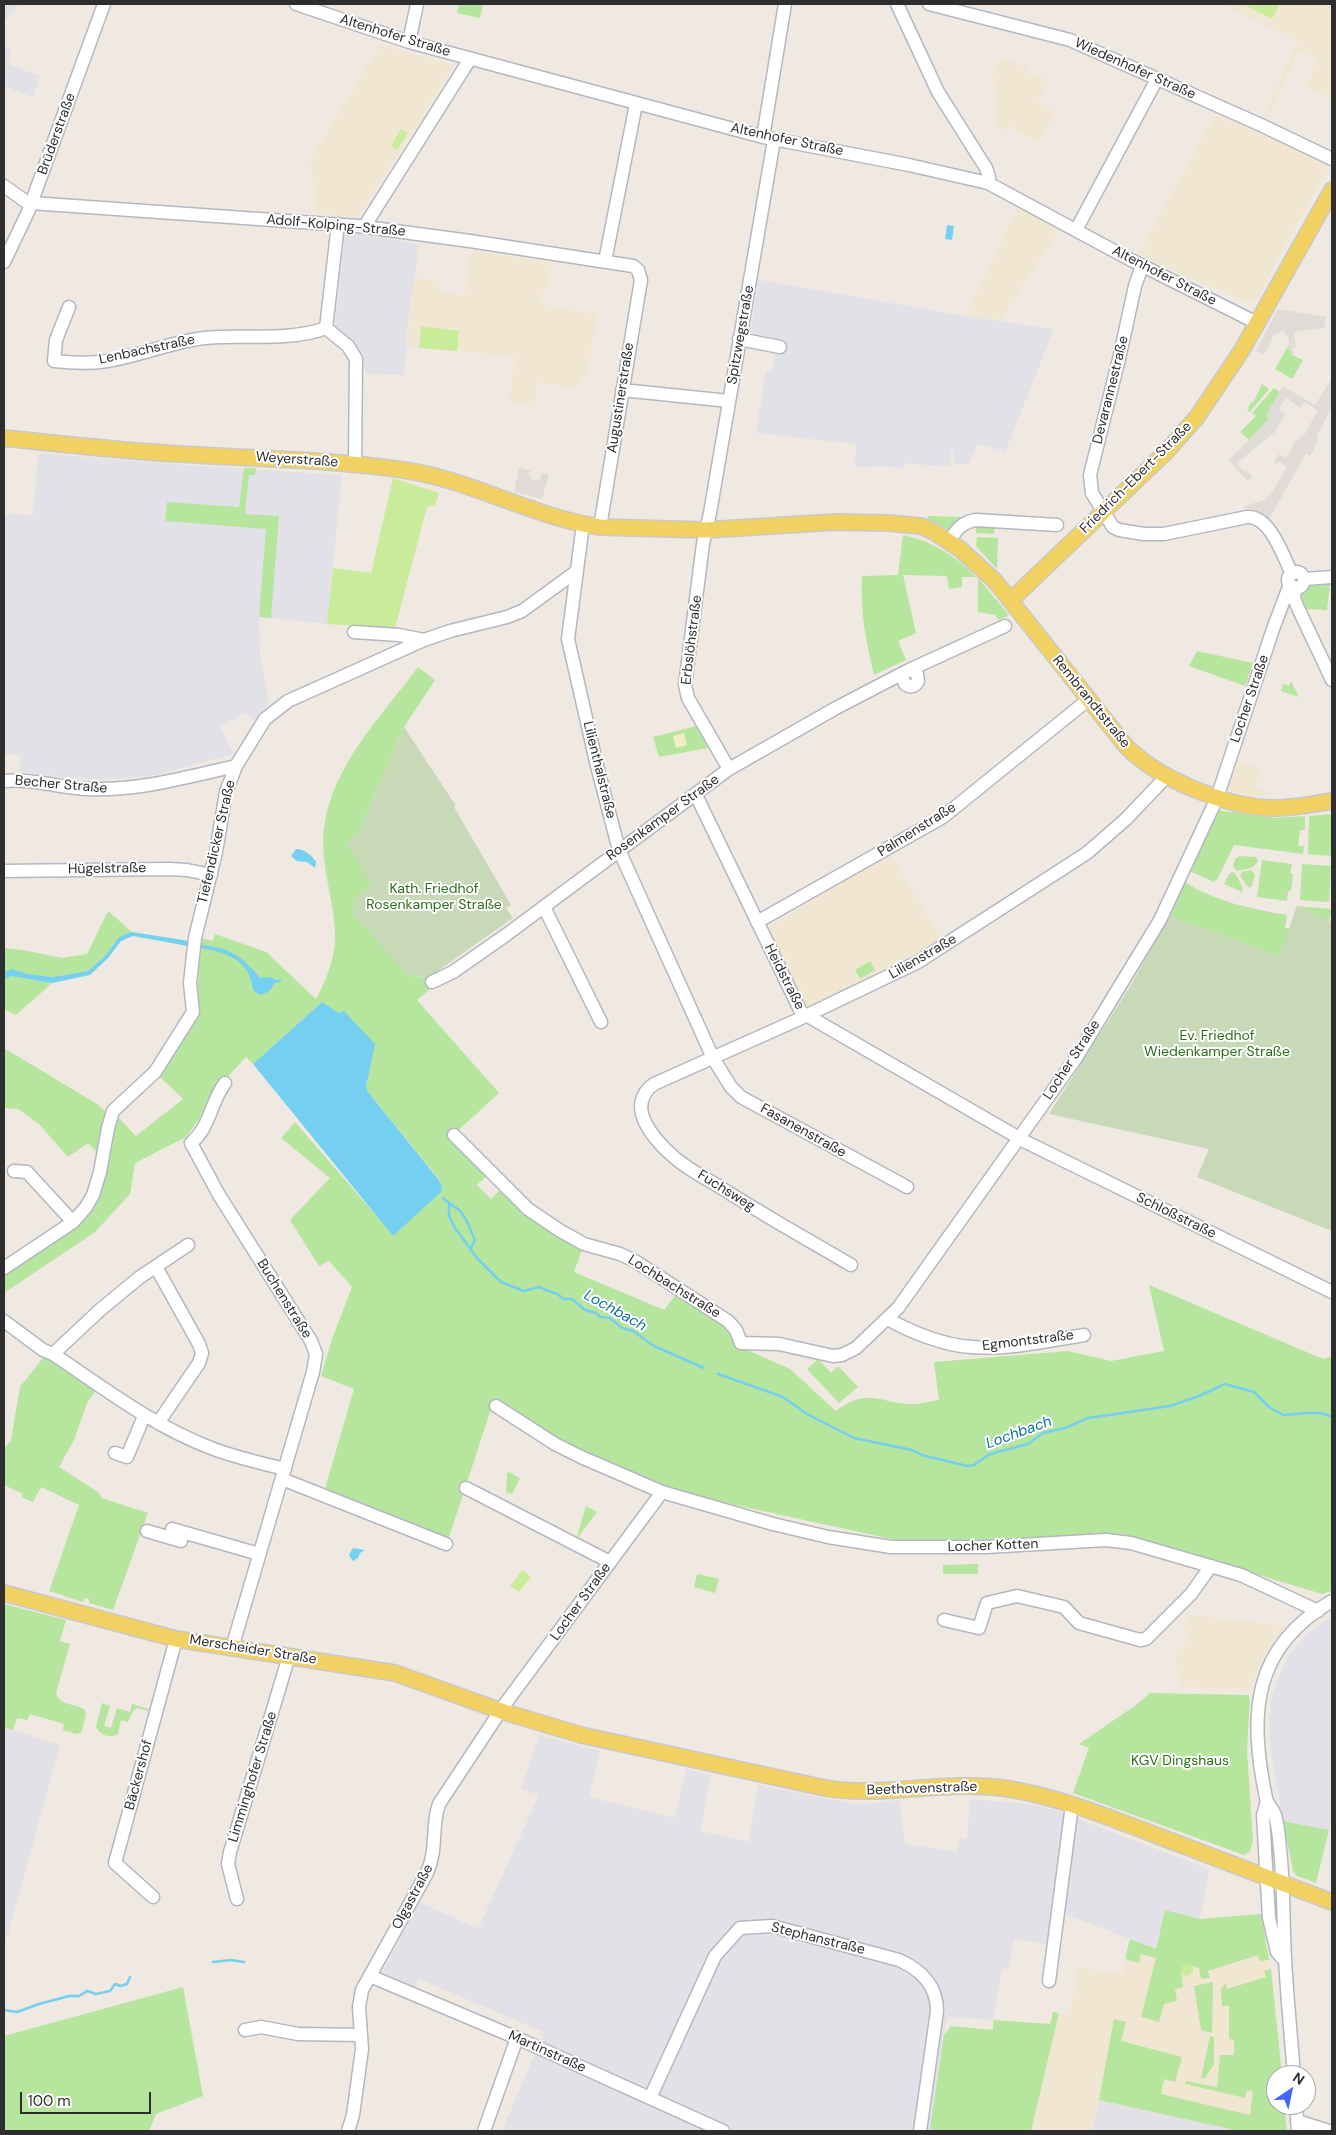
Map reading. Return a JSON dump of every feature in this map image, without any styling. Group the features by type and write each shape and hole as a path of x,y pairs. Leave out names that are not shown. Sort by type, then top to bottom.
{"main road":[{"name":"Friedrich-Ebert-Straße","path":"1011,600 1166,452 1197,418 1233,364 1332,190"},
{"name":"Weyerstraße","path":"4,438 180,454 355,464 405,470 583,524"},
{"path":"583,524 600,527 705,530 828,522 888,523 921,526 949,541 968,555 1011,600"},
{"name":"Rembrandtstraße","path":"1011,600 1129,750 1147,765 1167,776 1218,798 1246,805 1273,808 1332,801"},
{"name":"Merscheider Straße","path":"4,1593 176,1639 396,1673 501,1711"},
{"name":"Beethovenstraße","path":"501,1711 619,1744 831,1789 864,1791 934,1787 987,1787 1035,1794 1072,1805 1332,1902"}],"street":[{"name":"Brüderstraße","path":"4,262 31,203 104,4"},
{"name":"Altenhofer Straße","path":"296,4 409,42 636,104 768,138 988,183 1142,266 1257,323"},
{"path":"409,42 417,4"},
{"name":"Spitzwegstraße","path":"705,530 739,339 785,4"},
{"path":"897,4 938,92 986,168 989,177 988,183"},
{"name":"Wiedenhofer Straße","path":"929,4 1070,40 1332,159"},
{"path":"364,227 470,59"},
{"path":"1076,230 1157,79"},
{"path":"605,261 636,104"},
{"path":"4,186 25,201 31,203"},
{"name":"Adolf-Kolping-Straße","path":"31,203 338,224 627,264 638,270"},
{"path":"338,224 326,328 348,346 356,359 355,464"},
{"name":"Devarannestraße","path":"1142,266 1135,286 1120,359 1090,475 1092,494 1113,527 1119,530 1144,534 1177,533 1247,517 1259,519 1269,529 1295,581"},
{"name":"Augustinerstraße","path":"600,527 641,280 638,270"},
{"name":"Lenbachstraße","path":"69,307 56,340 54,361 79,364 108,361 165,345 204,338 291,336 326,328"},
{"path":"739,339 780,347"},
{"path":"622,390 729,401"},
{"name":"Friedrich-Ebert-Straße","path":"949,541 959,527 967,522 976,520 1057,525"},
{"name":"Lilienthalstraße","path":"583,524 568,639 597,766 619,850 713,1058"},
{"name":"Erbslöhstraße","path":"705,530 685,688 692,705 730,769"},
{"name":"Tiefendicker Straße","path":"4,1268 73,1222 86,1207 93,1195 113,1111 155,1072 193,1012 194,1004 190,983 195,938 216,852 226,792 236,766 261,725 280,706 326,683 424,640 516,614 577,571"},
{"path":"1332,577 1295,581 1294,598 1332,680"},
{"name":"Locher Straße","path":"742,1343 779,1344 822,1354 842,1355 856,1348 888,1319 928,1268 1076,1058 1160,920 1218,798 1273,629 1295,581"},
{"path":"1273,629 1298,608"},
{"name":"Rosenkamper Straße","path":"432,982 460,966 544,907 730,769 836,708 907,671 1005,626"},
{"name":"Tiefendicker Straße","path":"354,632 399,635 424,640"},
{"name":"Palmenstraße","path":"757,922 943,817 1088,700"},
{"name":"Becher Straße","path":"4,781 18,779 74,788 131,788 236,766"},
{"name":"Lilienstraße","path":"648,1089 914,965 1087,853 1126,819 1167,776"},
{"name":"Heidstraße","path":"696,795 799,1010 806,1016 1020,1138"},
{"name":"Hügelstraße","path":"4,871 169,868 210,875"},
{"path":"544,907 601,1022"},
{"name":"Fasanenstraße","path":"713,1058 730,1087 741,1097 907,1188"},
{"name":"Buchenstraße","path":"225,1084 215,1099 204,1129 191,1143 219,1195 315,1350 316,1358 232,1648"},
{"name":"Fuchsweg","path":"648,1089 641,1102 640,1112 660,1142 674,1157 743,1202 851,1265"},
{"name":"Lochbachstraße","path":"454,1135 528,1209 584,1244 620,1254 635,1261 728,1321 736,1330 742,1343"},
{"name":"Schloßstraße","path":"1020,1138 1332,1292"},
{"path":"14,1171 28,1172 73,1222"},
{"path":"53,1354 100,1310 140,1277 188,1245"},
{"path":"156,1267 199,1344 202,1353 199,1363 158,1423"},
{"name":"Egmontstraße","path":"888,1319 902,1328 971,1348 1020,1345 1084,1335"},
{"path":"4,1322 43,1350 53,1354 144,1416 222,1452 283,1474 446,1544"},
{"name":"Locher Kotten","path":"496,1406 555,1444 581,1457 662,1492 711,1508 828,1537 891,1547 986,1548 1106,1540 1131,1543 1241,1575 1318,1610"},
{"path":"115,1453 127,1457 144,1416"},
{"path":"466,1488 610,1562"},
{"name":"Locher Straße","path":"501,1711 662,1492"},
{"path":"147,1531 178,1539 259,1554"},
{"path":"944,1620 979,1628 987,1603 1017,1596 1064,1607 1080,1623 1140,1640 1146,1639 1191,1594 1211,1566"},
{"path":"1293,2065 1285,1961 1283,1883 1275,1815 1266,1801 1257,1744 1259,1693 1270,1663 1281,1646 1299,1626 1332,1601"},
{"name":"Bäckershof","path":"153,1897 115,1863 176,1639"},
{"name":"Limminghofer Straße","path":"237,1899 228,1864 230,1852 288,1656"},
{"name":"Olgastraße","path":"348,2131 353,2115 362,2049 359,2007 362,1990 432,1863 439,1804 501,1711"},
{"path":"1266,1801 1262,1816 1271,1929 1277,1952 1285,1961"},
{"path":"1049,1981 1072,1805"},
{"name":"Stephanstraße","path":"650,2098 715,1956 740,1928 772,1926 899,1960 913,1966 929,1982 937,2002 937,2011 920,2131"},
{"name":"Martinstraße","path":"370,1976 517,2038 723,2131"},
{"path":"245,2030 261,2027 298,2034 360,2035"},
{"path":"484,2131 517,2038"},
{"path":"1297,2126 1329,2131"}],"shaded area":[{"path":"4,4 20,4 4,21"},
{"path":"1223,4 1243,4 1272,19 1280,4 1332,4 1332,100 1306,88 1317,60 1299,51 1267,117 1264,116 1298,41"},
{"path":"380,45 450,64 452,70 357,218 314,213 315,194 310,160"},
{"path":"4,46 11,49 8,64 40,76 33,97 4,86"},
{"path":"1001,58 1027,67 1026,71 1048,80 1037,102 1056,112 1039,143 1009,126 1005,131 998,127 993,71 998,67"},
{"path":"1215,115 1327,163 1328,169 1255,301 1243,300 1203,284 1150,260 1151,257 1147,254 1145,258 1138,254"},
{"path":"1018,206 1060,229 1001,320 966,316"},
{"path":"345,232 419,244 408,323 404,375 366,374 362,353 335,324"},
{"path":"471,251 552,262 548,290 542,290 541,301 546,306 597,314 587,378 579,377 577,389 538,382 535,407 509,403 515,356 406,347 414,278 441,281 440,291 464,296"},
{"path":"759,280 965,316 1054,329 1005,452 984,445 977,445 969,464 954,464 954,450 951,450 950,467 905,463 904,468 855,467 856,444 756,433 766,371 772,371 775,354 747,348"},
{"path":"1278,309 1326,317 1324,328 1294,332 1296,348 1293,348 1294,354 1291,354 1287,348 1289,340 1284,330 1272,336 1273,339 1263,355 1256,350"},
{"path":"1332,378 1332,407 1317,436 1318,441 1310,456 1306,454 1269,519 1258,511 1242,507 1264,500 1272,492 1287,467 1279,462 1277,464 1274,462 1279,454 1286,458 1296,440 1298,441 1301,436 1303,437 1318,410 1304,402 1300,408 1286,398 1279,409 1285,414 1275,432 1237,463 1244,472 1246,470 1253,477 1247,481 1229,460 1268,420 1267,413 1283,386 1315,405"},
{"path":"38,453 342,475 327,624 259,617 260,656 269,702 257,721 244,713 220,727 234,754 155,775 102,780 19,771 21,755 4,754 4,514 33,515"},
{"path":"519,467 531,471 528,474 532,480 539,480 542,473 549,474 542,499 514,492"},
{"path":"1237,761 1261,769 1255,788 1267,789 1265,796 1248,796 1230,790 1229,785"},
{"path":"891,854 942,939 912,958 807,1008 769,931 770,926"},
{"path":"1194,1615 1285,1626 1262,1660 1250,1689 1182,1687 1174,1655 1192,1637 1183,1628"},
{"path":"1332,1616 1332,1819 1329,1830 1283,1821 1271,1751 1269,1727 1272,1695 1287,1658 1308,1633"},
{"path":"4,1727 60,1745 4,1949"},
{"path":"540,1735 600,1751 589,1797 675,1818 686,1769 711,1775 700,1831 749,1842 758,1785 860,1805 899,1800 905,1844 957,1852 959,1838 967,1839 970,1799 1032,1804 1057,1811 1209,1869 1200,1919 1165,1910 1156,1949 1063,1913 1058,1946 1014,1939 1009,1969 1002,1969 993,2020 947,2017 930,2129 945,2131 502,2131 544,2032 419,1979 415,1987 383,1972 419,1902 478,1929 539,1795 521,1789"},
{"path":"1165,1910 1200,1919 1261,1914 1271,1969 1281,2065 1266,2065 1266,2115 1285,2115 1287,2131 1239,2131 1099,2100 1092,2131 1031,2131 1059,2013 1069,2015 1079,1967 1122,1974 1130,1939 1156,1949"},
{"path":"1099,2100 1239,2131 1092,2131"}],"green space":[{"path":"459,4 483,4 480,18 457,13"},
{"path":"1243,4 1280,4 1272,19"},
{"path":"401,129 408,133 397,150 391,146"},
{"path":"421,326 459,331 457,351 419,348"},
{"path":"1287,348 1291,354 1303,360 1292,379 1275,369"},
{"path":"1262,384 1269,389 1250,412 1247,410 1251,402 1253,403"},
{"path":"1274,388 1280,392 1267,413 1268,420 1249,440 1240,432 1256,416 1252,413"},
{"path":"244,468 256,468 255,475 249,475 245,514 279,516 271,618 259,617 266,529 165,521 167,502 239,507"},
{"path":"393,478 439,493 435,506 430,505 427,507 395,628 327,624 333,568 371,573"},
{"path":"928,516 960,517 962,520 949,530 927,520"},
{"path":"976,523 995,524 994,534 976,533"},
{"path":"903,535 924,541 943,550 976,577 962,577 962,587 949,589 947,576 903,575 916,633 898,641 906,660 874,675 864,626 862,576 898,575"},
{"path":"977,537 998,538 997,569 976,546"},
{"path":"978,578 1008,616 998,620 996,615 978,612"},
{"path":"1313,583 1330,584 1327,610 1305,609 1302,595"},
{"path":"1197,651 1253,663 1245,686 1189,666"},
{"path":"418,667 435,680 404,727 358,834 372,885 354,899 408,976 429,977 429,990 417,1000 499,1093 452,1136 489,1174 477,1185 491,1199 503,1187 583,1247 574,1272 664,1310 677,1293 713,1315 741,1347 790,1369 836,1411 846,1404 864,1398 912,1404 939,1400 934,1362 1068,1351 1111,1361 1164,1351 1149,1285 1323,1359 1332,1356 1332,1591 1322,1594 1123,1534 928,1541 896,1540 671,1491 622,1467 570,1446 494,1400 448,1540 324,1492 354,1389 321,1376 332,1339 352,1287 329,1261 319,1266 290,1220 330,1178 281,1138 295,1122 393,1235 442,1186 439,1179 368,1092 366,1087 368,1080 339,1013 322,1002 253,1064 246,1057 214,1091 199,1119 186,1137 135,1163 130,1194 95,1232 4,1293 4,1275 78,1224 98,1195 107,1168 117,1116 136,1136 183,1099 157,1074 196,1016 201,938 213,941 215,934 266,952 316,999 330,966 335,939 334,917 325,867 323,842 329,806 347,763 374,723"},
{"path":"1291,681 1299,697 1281,691 1283,684 1289,686"},
{"path":"696,726 708,748 659,757 653,737"},
{"name":"Kath. Friedhof Rosenkamper Straße","path":"404,727 456,806 454,807 511,905 506,908 513,918 429,977 408,976 353,914 354,899 372,885 346,842 358,834"},
{"path":"1217,810 1276,818 1305,816 1305,830 1300,830 1298,846 1304,846 1303,854 1234,845 1218,878 1214,882 1190,871"},
{"path":"1332,814 1332,856 1308,854 1309,816"},
{"path":"1240,856 1256,857 1258,860 1253,867 1236,871 1233,865 1236,858"},
{"path":"1262,860 1292,864 1290,873 1293,874 1291,891 1288,891 1287,901 1257,897"},
{"path":"1302,864 1331,866 1329,902 1300,900"},
{"path":"1251,870 1255,874 1252,886 1249,888 1240,876 1242,872"},
{"path":"1232,872 1235,873 1243,888 1242,892 1224,884"},
{"path":"1185,882 1196,889 1233,903 1287,915 1285,928 1290,929 1279,956 1169,916"},
{"path":"1297,906 1332,909 1329,921"},
{"name":"Ev. Friedhof Wiedenkamper Straße","path":"1297,906 1332,922 1332,1231 1197,1177 1209,1149 1049,1114 1131,985 1169,916 1279,956"},
{"path":"108,911 132,932 119,937 106,955 88,971 53,977 27,974 12,976 52,983 16,1015 4,1009 4,948 62,958 87,954"},
{"path":"870,961 875,970 860,979 855,970"},
{"path":"4,1048 97,1104 106,1112 98,1153 88,1143 68,1157 39,1124 18,1109 4,1108"},
{"path":"46,1354 97,1389 87,1403 74,1440 59,1467 98,1492 102,1498 148,1513 113,1610 89,1603 89,1599 84,1598 83,1602 49,1591 79,1505 41,1487 33,1502 22,1497 23,1494 4,1485 4,1449 11,1440 20,1387"},
{"path":"818,1359 831,1373 838,1366 858,1387 839,1403 807,1369"},
{"path":"509,1472 520,1478 512,1494 506,1492 507,1473"},
{"path":"586,1506 597,1512 576,1540"},
{"path":"978,1564 978,1574 943,1574 943,1565"},
{"path":"522,1570 531,1577 519,1592 510,1586"},
{"path":"697,1574 719,1579 715,1593 694,1587"},
{"path":"4,1604 66,1620 60,1641 70,1644 56,1693 64,1702 85,1710 86,1715 81,1733 76,1734 63,1730 64,1724 30,1714 27,1720 17,1718 13,1730 4,1727"},
{"name":"KGV Dingshaus","path":"1150,1693 1248,1695 1250,1698 1247,1750 1253,1841 1250,1851 1244,1855 1073,1793 1089,1748 1079,1744 1136,1705"},
{"path":"102,1703 110,1706 104,1726 111,1728 117,1708 130,1712 132,1704 149,1709 149,1711 137,1708 133,1711 128,1722 121,1720 118,1734 108,1736 102,1734 96,1726"},
{"path":"1283,1821 1329,1830 1316,1883 1297,1876 1293,1871"},
{"path":"1165,1910 1200,1919 1261,1914 1269,1960 1260,1961 1258,1955 1208,1971 1210,1978 1201,1979 1199,1968 1191,1966 1181,1970 1183,1987 1175,1989 1177,2001 1164,2004 1159,2022 1141,2017 1156,1958 1141,1954 1139,1963 1125,1959 1130,1939 1156,1949"},
{"path":"1185,1964 1189,1964 1193,1970 1189,1976 1185,1976 1181,1972 1181,1968"},
{"path":"1271,1969 1281,2065 1266,2065 1266,2115 1285,2115 1287,2131 1239,2131 1099,2100 1114,2019 1126,2022 1121,2041 1182,2057 1175,2082 1164,2079 1161,2094 1250,2115 1253,2091 1247,2090 1245,2098 1185,2084 1186,2081 1217,2087 1220,2055 1234,2055 1234,2040 1229,2039 1229,2006 1222,2006 1221,1989 1225,1983 1227,1989 1266,1977 1264,1971"},
{"path":"1213,1982 1212,2033 1201,2030 1194,1986"},
{"path":"183,1987 203,2096 156,2114 149,2131 4,2131 4,2036"},
{"path":"1053,2012 1059,2013 1031,2131 945,2131 930,2129 944,2035 951,2026 993,2030 993,2020 1050,2024"},
{"path":"1210,2036 1214,2037 1214,2064 1205,2078 1201,2078"}],"sand":[{"path":"684,733 687,745 676,748 673,736"}],"water":[{"path":"947,225 954,226 952,240 945,239"},
{"path":"296,849 305,851 312,857 316,862 315,868 307,862 297,861 291,856"},
{"path":"132,932 189,941 188,946 133,936 121,941 108,958 90,975 52,983 11,976 4,979 4,972 12,969 27,974 53,977 88,971 106,955 119,937"},
{"path":"201,945 220,948 241,958 260,978 269,977 275,979 272,988 260,995 253,990 251,980 242,964 228,955 201,948"},
{"path":"322,1002 339,1013 344,1011 375,1044 366,1087 368,1092 442,1186 441,1192 393,1236 253,1064"},
{"path":"353,1548 365,1550 353,1561 349,1555"}],"waterway":[{"path":"271,982 280,981"},
{"name":"Lochbach","path":"443,1198 459,1210 466,1220 475,1240 471,1248"},
{"name":"Lochbach","path":"449,1205 449,1216 455,1228 477,1258 501,1282 524,1291 539,1287 559,1295 563,1299 572,1299 585,1310 596,1313 600,1317 610,1318 622,1328 633,1331 654,1346 704,1368"},
{"name":"Lochbach","path":"718,1374 783,1397 807,1414 854,1438 912,1450 922,1455 967,1466 974,1465 990,1454 1028,1444 1043,1433 1065,1428 1088,1418 1170,1406 1225,1384 1254,1392 1269,1407 1283,1415 1321,1413 1332,1417"},
{"path":"213,1962 231,1960 244,1962"},
{"path":"4,2010 17,2012 69,1996 79,1996 87,1991 96,1994 110,1991 115,1984 120,1986 127,1984 130,1977"}]}
